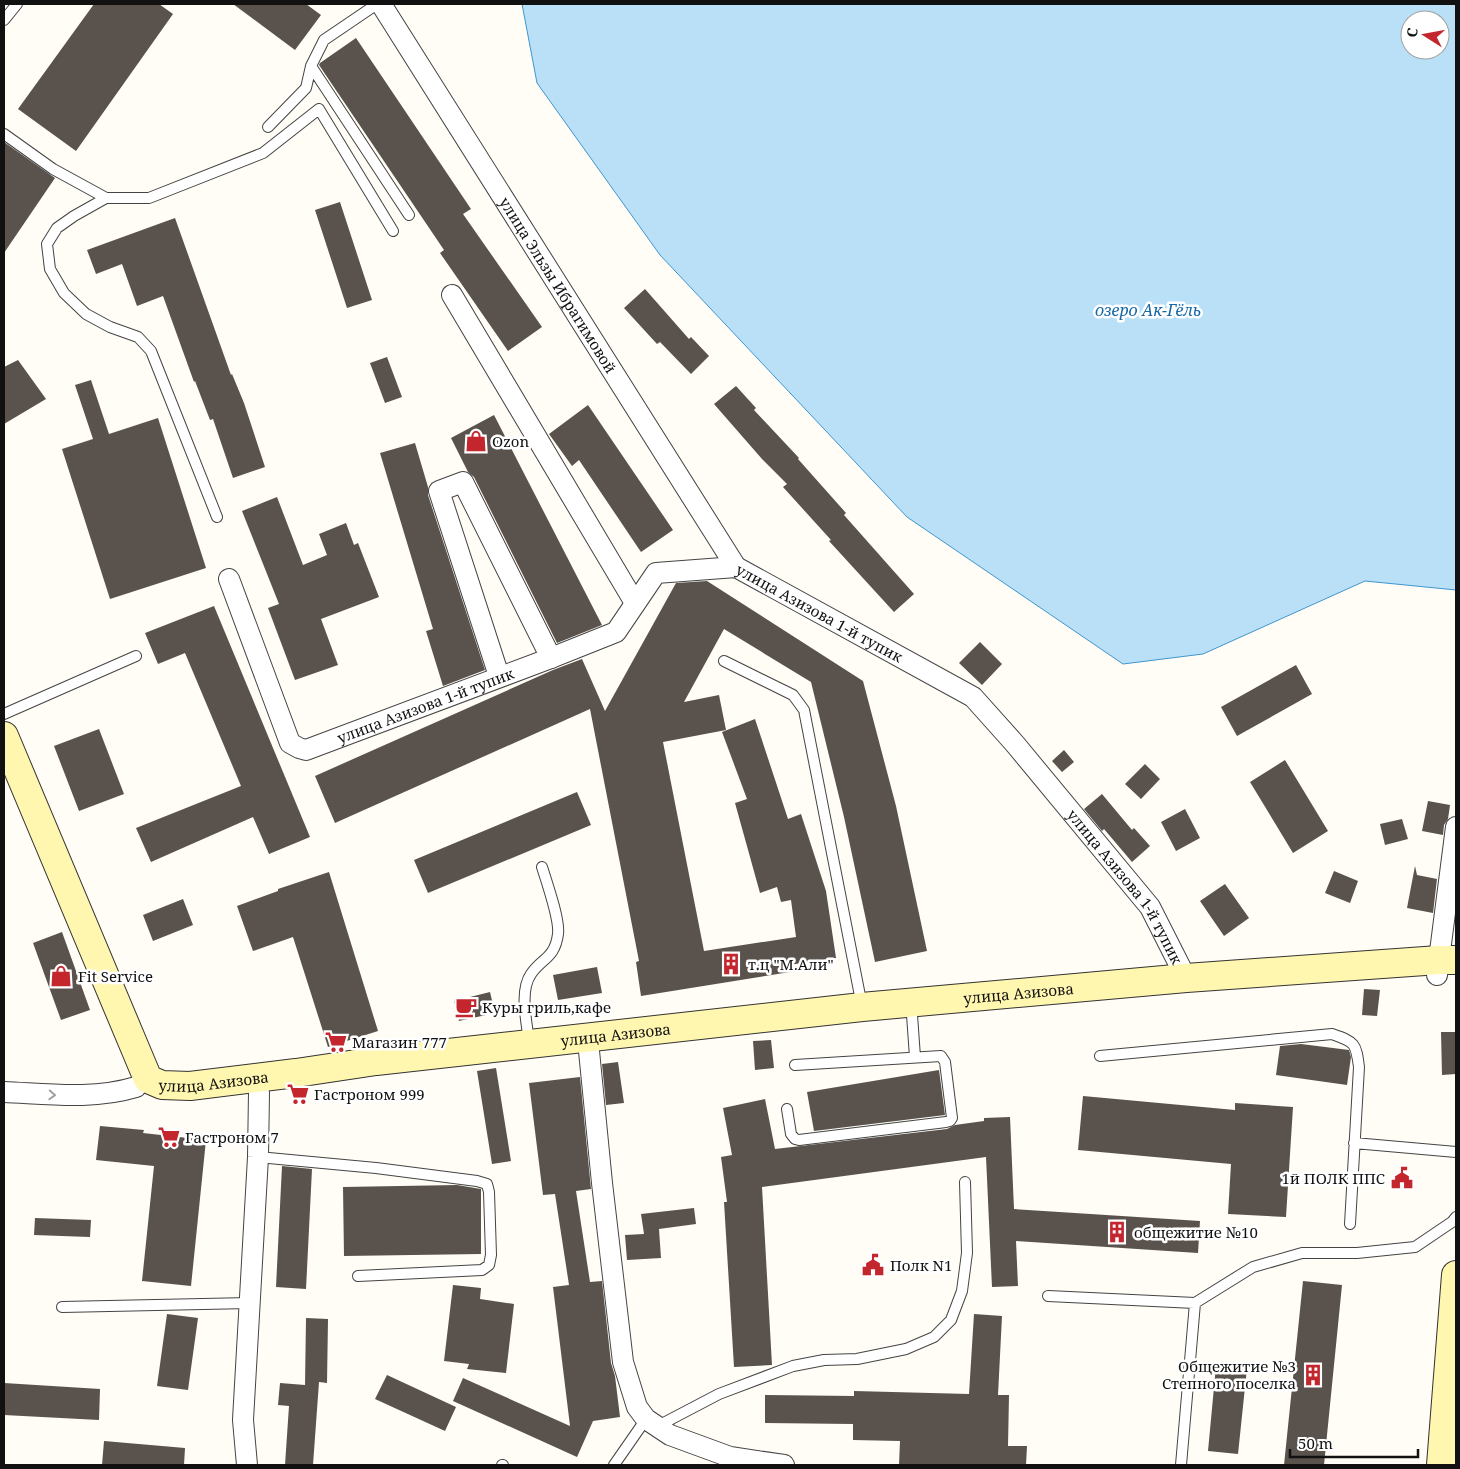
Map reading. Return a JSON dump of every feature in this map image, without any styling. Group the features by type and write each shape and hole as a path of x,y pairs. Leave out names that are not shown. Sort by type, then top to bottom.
{"main road":[{"name":"улица Азизова","path":"4,736 148,1079 162,1085 190,1086 376,1061 862,1007 1186,978 1447,967"},
{"name":"улица Азизова","path":"4,765 136,1087 152,1100 171,1106 387,1072 912,1014 1202,991 1447,967"},
{"path":"1441,1465 1451,1398 1456,1275"},
{"path":"1455,1465 1456,1448"}],"street":[{"name":"улица Эльзы Ибрагимовой","path":"381,4 736,567"},
{"path":"452,295 635,602"},
{"path":"499,676 439,491 463,482 552,658"},
{"name":"улица Азизова 1-й тупик","path":"229,579 290,743 306,750 499,676 552,658 616,632 656,573 736,567 973,697 1015,744 1150,907 1186,978"},
{"path":"1447,967 1456,827"},
{"path":"589,1051 623,1362 636,1407 651,1423 670,1435 730,1457 784,1465"},
{"path":"4,1092 99,1095 136,1087"},
{"path":"247,1465 244,1420 258,1157 259,1092"}],"lane":[{"path":"4,20 17,4"},
{"path":"268,127 306,88 311,66 324,40 377,4"},
{"path":"311,66 409,215"},
{"path":"4,134 53,169 106,198 149,198 263,153 319,109 393,231"},
{"path":"106,198 57,228 46,244 50,269 64,293 86,314 110,328 138,337 151,351 217,517"},
{"path":"4,714 136,656"},
{"path":"724,660 793,695 804,710 862,1007"},
{"path":"529,1044 524,993 530,975 555,949 558,932 557,921 542,867"},
{"path":"912,1014 915,1057"},
{"path":"1100,1056 1332,1034 1348,1040 1356,1049 1359,1067 1350,1224"},
{"path":"787,1109 790,1134 799,1140 950,1121 952,1114 944,1059 937,1056 795,1065"},
{"path":"1354,1142 1456,1152"},
{"path":"258,1157 376,1168 477,1181 486,1184 489,1192 491,1255 489,1265 482,1270 358,1276"},
{"path":"614,1465 651,1423 720,1394 793,1366 824,1360 857,1359 906,1349 934,1337 951,1320 962,1291 967,1253 965,1182"},
{"path":"1048,1296 1195,1304 1254,1268 1302,1253 1357,1253 1415,1247 1452,1222 1456,1217"},
{"path":"62,1307 250,1303"},
{"path":"1181,1465 1195,1304"}],"water":[{"name":"озеро Ак-Гёль","path":"522,4 1456,4 1456,590 1365,581 1203,654 1123,664 907,517 660,255 537,83"}],"building":[{"path":"94,4 159,4 173,14 76,151 18,109"},
{"path":"233,4 306,4 321,15 295,50"},
{"path":"356,38 471,209 463,214 542,327 508,351 440,253 444,250 319,65"},
{"path":"4,142 55,178 4,253"},
{"path":"340,202 372,300 347,308 315,210"},
{"path":"175,218 231,375 244,403 265,467 233,478 213,419 210,420 194,382 163,296 137,306 122,264 96,274 87,250"},
{"path":"645,289 689,339 691,337 709,356 691,374 660,342 657,344 624,308"},
{"path":"387,357 402,397 385,403 370,363"},
{"path":"18,360 46,399 4,424 4,367"},
{"path":"91,380 109,434 158,418 206,568 110,599 62,449 93,439 75,385"},
{"path":"736,386 756,408 754,410 799,458 846,513 844,515 914,594 894,612 783,487 787,484 762,459 714,404"},
{"path":"588,405 673,530 641,552 579,460 572,466 549,434"},
{"path":"494,415 602,625 557,643 474,477 468,472 451,438"},
{"path":"415,443 428,487 428,495 485,670 443,686 426,631 433,629 380,453"},
{"path":"277,497 303,565 327,555 319,534 346,523 354,545 358,543 379,597 321,619 338,665 295,680 268,608 279,604 242,511"},
{"path":"707,581 863,681 896,806 927,951 875,962 844,817 811,682 724,629 684,702 719,695 726,730 663,742 704,951 796,937 791,900 781,902 777,887 760,893 735,803 747,799 722,732 755,719 788,819 801,814 826,891 836,958 789,965 790,972 641,996 636,962 639,961 590,709 335,823 315,776 553,670 582,659 605,711 676,583"},
{"path":"214,606 310,837 269,854 253,817 151,862 136,828 241,786 185,653 158,664 145,633"},
{"path":"980,642 1002,664 982,685 959,663"},
{"path":"1296,665 1312,694 1237,736 1221,707"},
{"path":"99,729 124,794 79,811 54,746"},
{"path":"1064,750 1074,762 1062,772 1052,761"},
{"path":"1285,760 1328,831 1293,853 1250,782"},
{"path":"1145,764 1160,779 1141,799 1125,784"},
{"path":"577,792 591,825 428,893 414,860"},
{"path":"1102,794 1132,830 1134,828 1150,846 1132,862 1084,809"},
{"path":"1428,801 1450,805 1443,835 1422,831"},
{"path":"1185,809 1200,838 1176,851 1161,822"},
{"path":"1402,819 1408,839 1385,845 1380,824"},
{"path":"1415,866 1417,875 1437,879 1433,913 1407,908"},
{"path":"1334,871 1358,881 1350,903 1325,893"},
{"path":"329,872 378,1031 328,1047 293,937 253,951 237,906 278,891 278,889"},
{"path":"1225,884 1249,918 1224,936 1200,901"},
{"path":"183,899 193,925 153,941 143,915"},
{"name":"Fit Service","path":"62,932 90,1010 61,1020 33,943"},
{"path":"597,967 602,993 558,1000 553,975"},
{"path":"1364,989 1380,990 1377,1016 1362,1015"},
{"path":"490,992 495,1013 459,1021 454,1001"},
{"path":"1441,1032 1456,1032 1456,1074 1442,1075"},
{"path":"771,1040 774,1068 755,1070 753,1041"},
{"path":"1301,1044 1349,1050 1351,1057 1347,1085 1276,1075 1280,1046"},
{"path":"618,1062 624,1103 606,1105 602,1064"},
{"path":"496,1068 511,1161 492,1164 477,1071"},
{"path":"939,1070 945,1115 814,1131 807,1092"},
{"path":"580,1077 591,1189 576,1191 590,1282 602,1281 611,1363 615,1376 620,1417 593,1421 577,1457 453,1401 463,1378 570,1426 553,1287 569,1285 555,1194 543,1195 529,1083"},
{"path":"1083,1096 1235,1110 1235,1103 1293,1107 1286,1217 1228,1214 1231,1164 1078,1150"},
{"path":"765,1099 775,1149 947,1129 955,1125 984,1121 984,1118 1010,1117 1014,1209 1200,1221 1198,1253 1016,1241 1018,1286 992,1287 986,1157 762,1187 772,1365 734,1367 724,1202 727,1202 721,1157 732,1155 723,1108"},
{"path":"100,1126 144,1130 143,1133 206,1140 191,1286 142,1281 154,1166 96,1160"},
{"path":"282,1166 312,1169 306,1289 276,1287"},
{"path":"457,1185 481,1189 481,1254 344,1256 343,1187"},
{"path":"694,1208 696,1224 659,1229 661,1258 627,1260 625,1235 644,1234 641,1214"},
{"path":"35,1218 91,1220 90,1237 34,1235"},
{"name":"Общежитие №3 Степного поселка","path":"1303,1281 1342,1285 1324,1465 1284,1465"},
{"path":"453,1285 481,1288 480,1299 514,1304 506,1373 467,1369 469,1364 444,1361"},
{"path":"167,1314 198,1318 188,1390 157,1386"},
{"path":"974,1314 1002,1316 998,1395 1009,1395 1008,1446 1027,1446 1026,1465 899,1465 900,1441 853,1440 853,1424 765,1423 765,1395 854,1396 854,1391 969,1394"},
{"path":"306,1318 328,1319 327,1383 319,1382 313,1465 285,1465 289,1406 278,1405 280,1383 305,1385"},
{"path":"1216,1366 1247,1368 1238,1454 1208,1451"},
{"path":"387,1375 456,1407 445,1431 375,1399"},
{"path":"4,1383 100,1389 99,1420 4,1415"},
{"path":"104,1441 185,1448 184,1465 102,1465"}],"place":[{"name":"Ozon","path":"476,441"},
{"name":"т.ц \"М.Али\"","path":"731,964"},
{"name":"Fit Service","path":"61,976"},
{"name":"Куры гриль,кафе","path":"466,1007"},
{"name":"Магазин 777","path":"336,1042"},
{"name":"Гастроном 999","path":"298,1094"},
{"name":"Гастроном 7","path":"169,1137"},
{"name":"1й ПОЛК ППС","path":"1402,1178"},
{"name":"общежитие №10","path":"1117,1232"},
{"name":"Полк N1","path":"873,1265"},
{"name":"Общежитие №3 Степного поселка","path":"1313,1375"}]}
